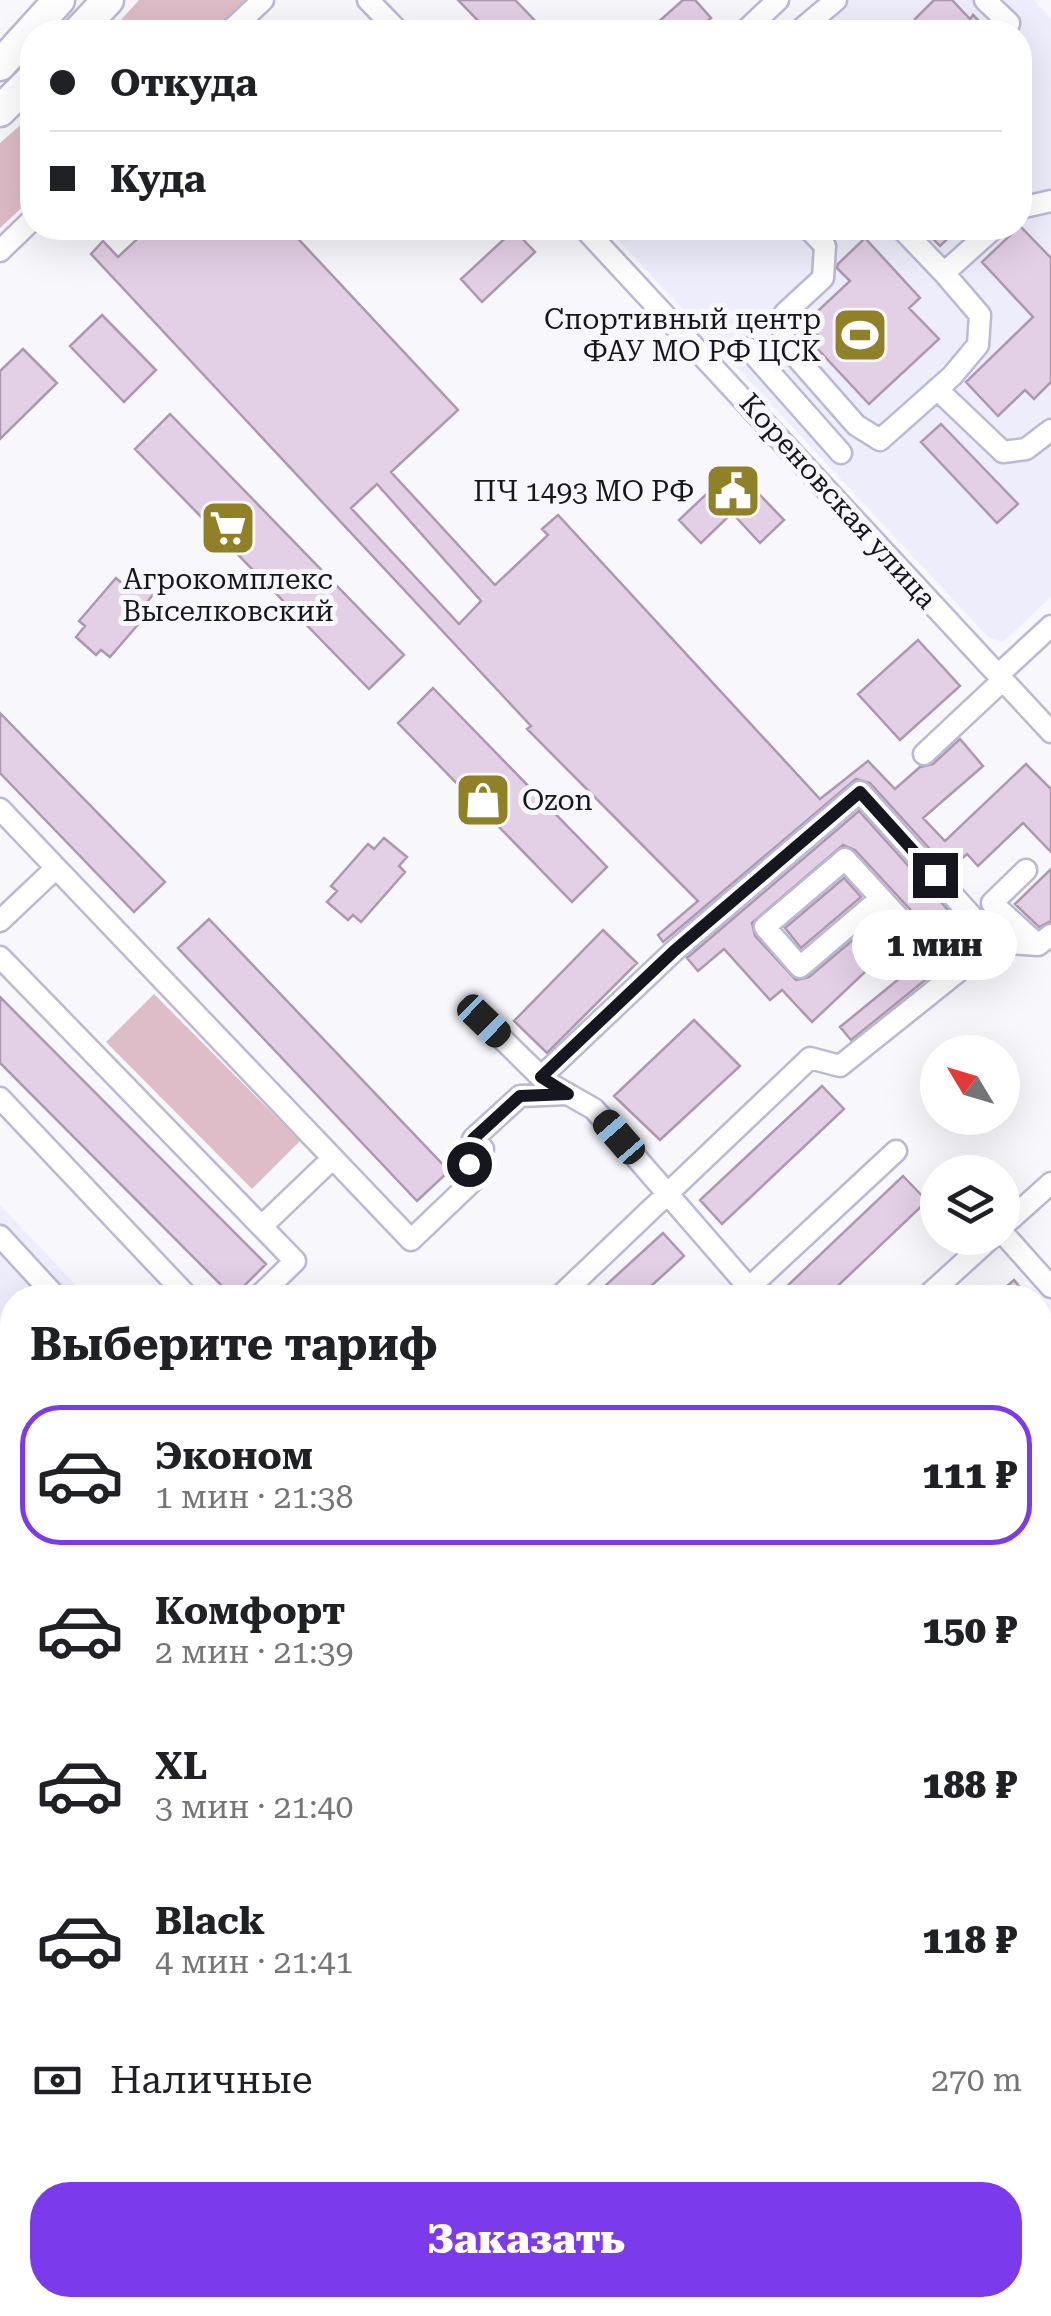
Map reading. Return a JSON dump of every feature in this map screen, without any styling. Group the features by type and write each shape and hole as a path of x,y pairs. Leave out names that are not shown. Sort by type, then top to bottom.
{"highway":[{"path":"41,20 59,0"},
{"path":"89,20 108,0"},
{"path":"0,64 20,42"},
{"path":"0,111 20,91"}],"street":[{"path":"242,20 263,0"},
{"path":"368,0 387,20"},
{"path":"757,20 778,0"},
{"path":"812,20 836,0"},
{"path":"985,0 1006,20"},
{"path":"0,251 20,232"},
{"name":"Кореновская улица","path":"595,240 1051,732"},
{"path":"822,240 823,278 785,312 782,342 856,424 880,440 938,389 978,345 980,315 912,240"},
{"path":"944,273 981,240"},
{"path":"748,348 840,452"},
{"path":"938,389 1004,452 1026,449 1051,430"},
{"path":"768,424 794,400"},
{"path":"924,754 1051,626"},
{"path":"541,1077 674,951 860,792 995,942"},
{"path":"0,808 411,1240 474,1170 484,1150 473,1139 520,1096 568,1094"},
{"path":"881,898 800,967 765,928 845,858 956,973"},
{"path":"0,921 56,868"},
{"path":"1026,870 992,904 1045,940"},
{"path":"572,1285 810,1058 840,1066 995,942 1045,940"},
{"path":"0,958 295,1261 271,1285"},
{"path":"484,1021 541,1077 594,1109 741,1285"},
{"path":"0,1098 178,1285"},
{"path":"757,1285 896,1151"},
{"path":"262,1226 333,1158"},
{"path":"1020,1213 1051,1183"},
{"path":"0,1236 45,1285"},
{"path":"1020,1251 1050,1285"},
{"path":"940,1285 973,1255"}],"shaded area":[{"path":"139,0 249,0 226,20 121,20"},
{"path":"817,0 1034,0 1051,19 1051,597 1003,642 988,637 618,240 1032,240 1032,20 794,20"},
{"path":"20,126 20,209 0,228 0,143"},
{"path":"154,994 300,1141 252,1189 106,1042"},
{"path":"0,1205 76,1285 0,1285"}],"building":[{"path":"458,0 515,0 534,20 477,20"},
{"path":"683,0 695,0 711,18 709,20 660,20"},
{"path":"934,0 952,0 970,19 973,15 978,20 916,20"},
{"path":"1032,238 1051,258 1051,382 1034,399 1025,390 998,416 966,382 1033,317 982,262 1005,240"},
{"path":"136,240 299,240 458,410 391,472 495,585 548,535 542,529 558,515 820,799 868,761 895,789 920,767 933,764 960,739 983,766 923,818 945,841 1026,764 1051,789 1051,852 1023,823 978,866 967,854 949,870 870,783 856,779 663,942 658,935 698,901 527,729 531,726 91,254 103,241 118,257","holes":["377,484 481,601 459,624 351,508"]},
{"path":"503,240 524,240 535,252 482,302 461,279"},
{"name":"Спортивный центр ФАУ МО РФ ЦСК","path":"867,240 920,298 909,308 939,339 869,404 814,345 821,339 805,323 850,281 837,268"},
{"path":"102,315 156,370 124,402 70,346"},
{"path":"23,349 57,383 0,439 0,371"},
{"path":"170,414 404,655 369,689 135,449"},
{"path":"941,424 1018,504 997,523 921,442"},
{"name":"ПЧ 1493 МО РФ","path":"734,468 784,520 760,543 732,513 701,543 679,520"},
{"path":"133,573 155,592 148,601 154,606 110,657 101,650 96,655 76,637 85,626 79,621 116,578 123,584"},
{"path":"918,640 960,686 900,740 858,694"},
{"path":"433,688 607,867 572,902 398,723"},
{"path":"0,713 165,882 134,912 0,773"},
{"path":"859,811 975,940 957,955 855,850 843,845 752,923 755,936 796,980 809,977 880,917 900,939 812,1022 782,990 770,1000 724,949 698,971 687,958"},
{"path":"384,838 407,857 399,866 405,872 361,922 353,915 348,920 327,902 337,891 331,886 368,844 374,849"},
{"path":"1051,869 1051,921 1039,927 1015,904"},
{"path":"844,878 861,897 801,948 785,928"},
{"path":"209,919 449,1171 417,1201 178,948"},
{"path":"603,930 637,963 547,1053 514,1021"},
{"path":"922,960 935,972 851,1040 840,1027"},
{"path":"0,997 266,1264 245,1285 221,1285 0,1063"},
{"path":"694,1020 740,1066 660,1140 614,1096"},
{"path":"822,1086 844,1109 722,1224 700,1200"},
{"path":"903,1176 920,1194 920,1208 839,1285 788,1285"},
{"path":"663,1233 684,1256 652,1285 606,1285"}],"place":[{"name":"Спортивный центр ФАУ МО РФ ЦСК","path":"860,335"},
{"name":"ПЧ 1493 МО РФ","path":"733,491"},
{"name":"Агрокомплекс Выселковский","path":"228,528"},
{"name":"Ozon","path":"483,800"}],"route":[{"path":"469,1164 484,1150 473,1139 520,1096 568,1094 541,1077 674,951 860,792 935,875"}]}
